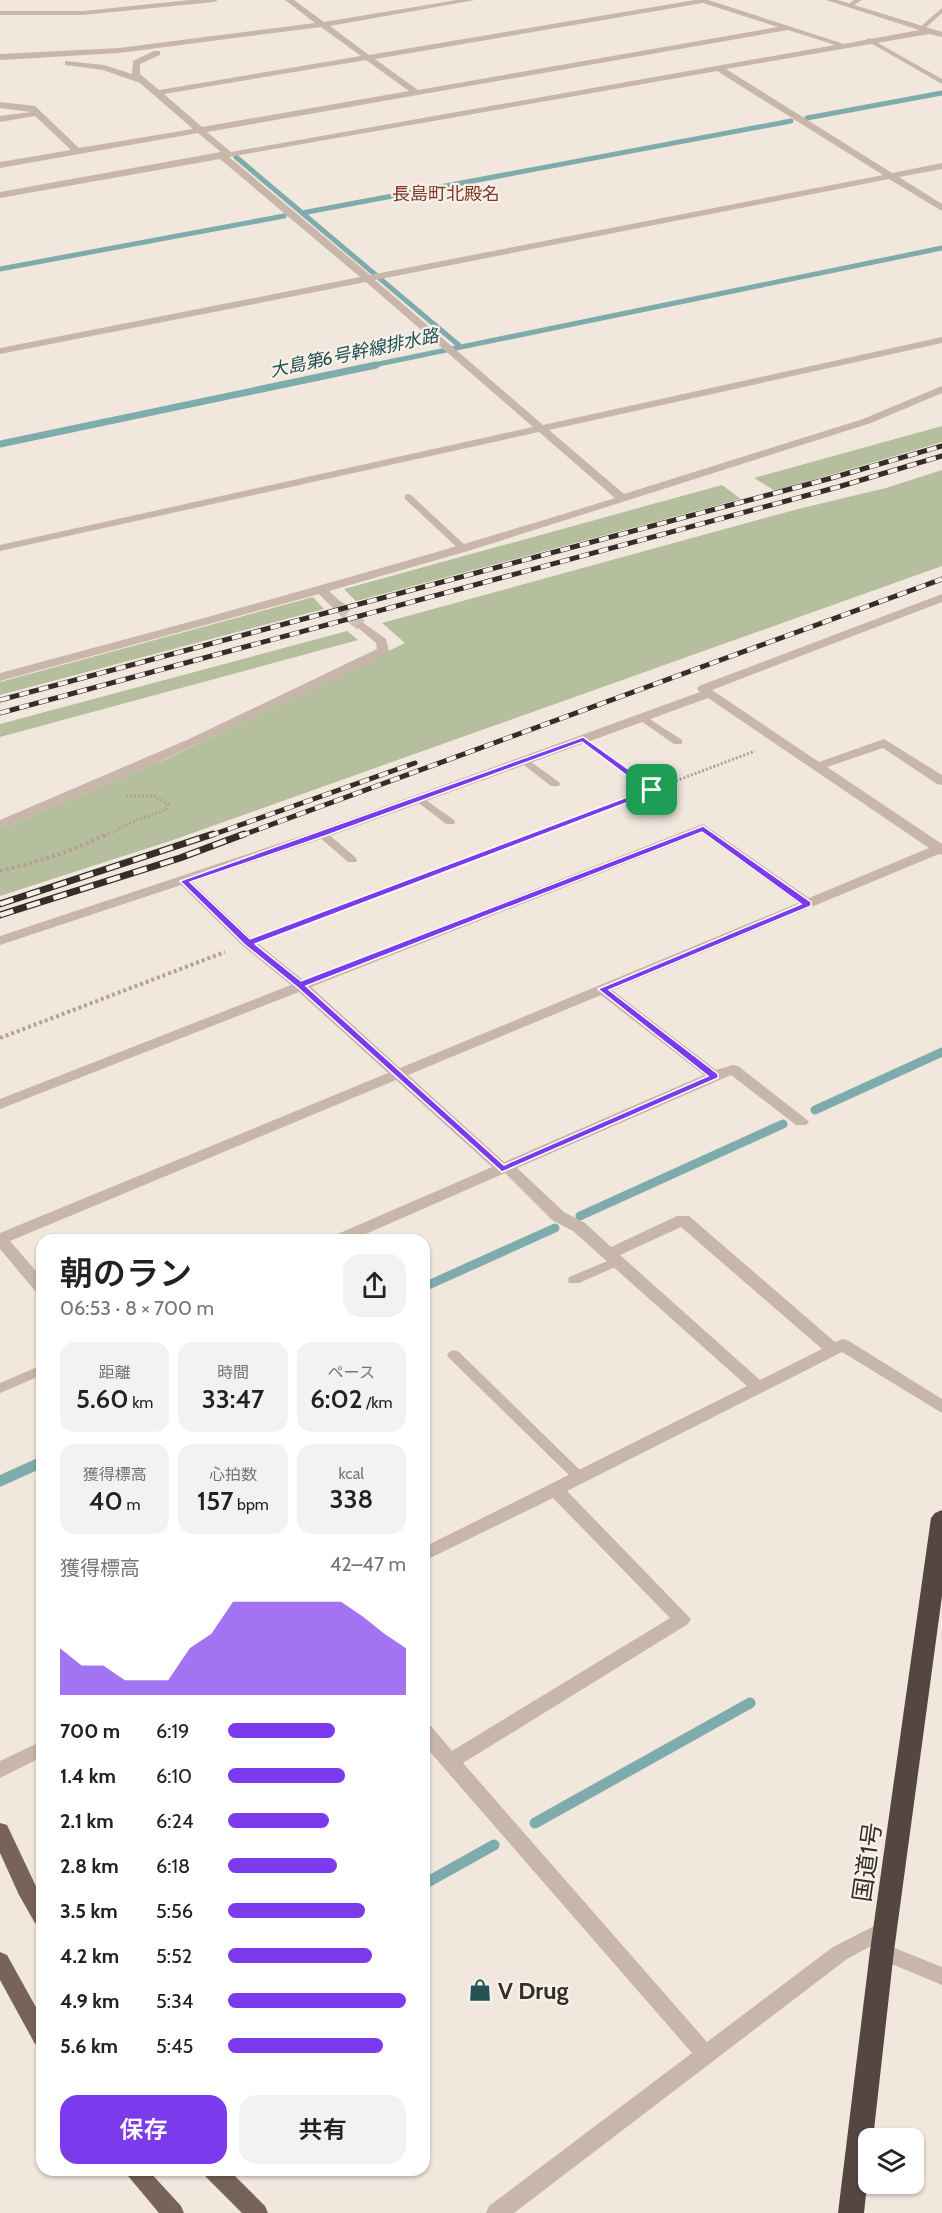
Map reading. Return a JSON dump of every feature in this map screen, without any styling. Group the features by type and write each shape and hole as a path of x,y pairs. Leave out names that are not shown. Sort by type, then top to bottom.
{"highway":[{"name":"国道1号","path":"851,2213 884,1940 942,1518"}],"main road":[{"path":"0,1831 36,1907"},
{"path":"0,1961 36,2027"},
{"path":"139,2176 173,2213"},
{"path":"220,2176 257,2213"}],"street":[{"path":"0,13 83,13 214,0"},
{"path":"289,0 416,92"},
{"path":"143,81 117,71 86,65 0,57 82,55 190,45 471,0"},
{"path":"830,0 941,34"},
{"path":"158,93 701,1 843,44"},
{"path":"0,165 788,28"},
{"path":"0,195 925,29"},
{"path":"190,45 155,54 136,63 136,75 201,130 224,155 375,277 451,350 623,499"},
{"path":"716,67 942,208"},
{"path":"0,105 32,108 78,152"},
{"path":"0,119 38,113"},
{"path":"0,351 942,166"},
{"path":"0,548 942,340"},
{"path":"1,675 321,590 464,549 867,421 942,388"},
{"path":"321,590 338,606"},
{"path":"941,849 778,742 703,689 942,598"},
{"path":"0,825 71,796 270,706 383,651 382,642 362,627"},
{"path":"0,941 322,834 709,693"},
{"path":"816,767 884,742 942,781"},
{"path":"0,1104 703,828 808,904"},
{"path":"36,1281 0,1239 941,849"},
{"path":"184,881 248,943 300,985 558,1216 579,1227 758,1387"},
{"path":"602,989 714,1076"},
{"path":"353,1234 733,1069 801,1122"},
{"path":"613,1257 683,1220 833,1350"},
{"path":"430,1552 843,1345 942,1407"},
{"path":"451,1761 682,1619 556,1490"},
{"path":"430,1738 705,2054"},
{"path":"0,1770 36,1751"},
{"path":"497,2213 840,1953 884,1940 942,1976"}],"lane":[{"path":"849,6 859,0"},
{"path":"925,29 942,10"},
{"path":"869,40 942,82"},
{"path":"408,497 464,549"},
{"path":"642,717 678,742"},
{"path":"524,760 555,784"},
{"path":"419,798 450,822"},
{"path":"322,834 352,860"},
{"path":"574,1280 613,1257"},
{"path":"454,1355 580,1478"},
{"path":"0,1388 36,1373"}],"path":[{"path":"583,739 652,790"},
{"path":"0,1038 778,742"},
{"path":"0,871 34,863 102,839 137,820 166,810 168,804 154,796 119,796"}],"green space":[{"path":"942,426 942,442 775,491 754,478"},
{"path":"942,470 942,566 173,840 0,896 0,829 166,759 405,643 382,623 798,509 886,488"},
{"path":"722,485 741,499 356,601 344,589"},
{"path":"313,597 324,609 0,695 0,682"},
{"path":"347,631 358,640 0,737 0,724"}],"waterway":[{"path":"807,118 942,93"},
{"path":"302,213 791,121"},
{"name":"大島第6号幹線排水路","path":"236,157 302,213"},
{"name":"大島第6号幹線排水路","path":"302,213 461,347"},
{"path":"0,269 284,216"},
{"path":"461,347 942,248"},
{"name":"大島第6号幹線排水路","path":"369,366 461,347"},
{"name":"大島第6号幹線排水路","path":"0,444 376,365"},
{"path":"815,1110 942,1052"},
{"path":"580,1216 783,1124"},
{"path":"430,1284 555,1228"},
{"path":"0,1481 36,1465"},
{"path":"535,1823 750,1703"},
{"path":"430,1881 494,1845"}],"tunnel":[{"path":"338,606 362,626"}],"railway":[{"path":"0,700 828,479 942,446"},
{"path":"0,713 838,487 942,456"},
{"path":"240,836 942,579"},
{"path":"209,836 415,763"},
{"path":"0,904 213,834"},
{"path":"0,915 180,858 244,834"}],"place":[{"name":"V Drug","path":"480,1990"}],"district":[{"name":"長島町北殿名","path":"446,194"}],"route":[{"path":"652,790 248,943 300,985 703,828 808,904 602,989 714,1076 502,1169 300,985 248,943 184,881 322,834 583,739 652,790"}]}
